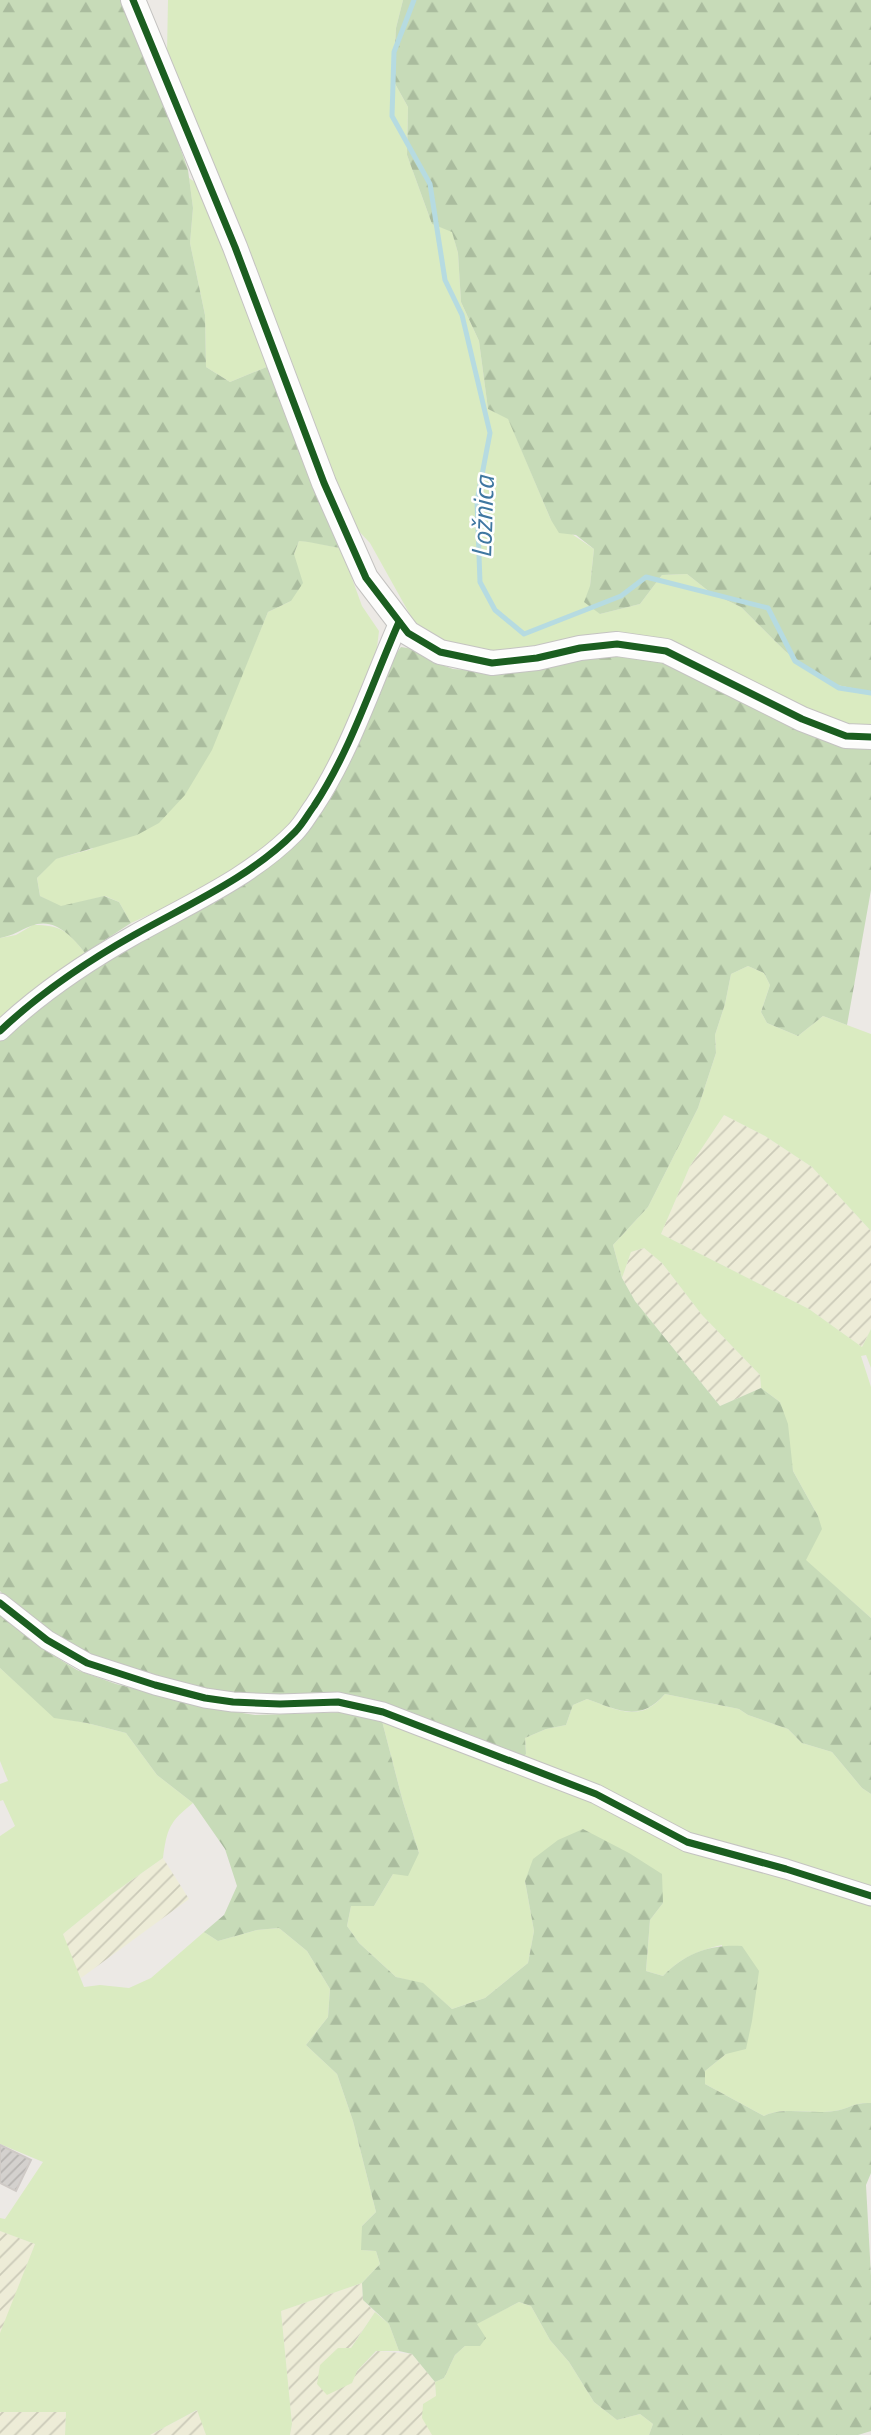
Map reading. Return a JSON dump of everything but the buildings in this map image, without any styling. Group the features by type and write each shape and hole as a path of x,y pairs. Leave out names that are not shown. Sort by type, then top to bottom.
{"street":[{"path":"133,0 235,247 324,484 366,578 408,633 440,652 492,663 617,644 666,651 802,719 846,736 871,737"},
{"path":"0,1031 24,1008 80,967 200,900 253,866 297,830 322,794 338,763 399,622"},
{"path":"0,1603 47,1640 87,1662 121,1674 214,1700 280,1704 338,1702 383,1712 596,1794 687,1842 871,1896"}],"green space":[{"path":"0,0 123,0 151,64 188,170 193,208 190,243 205,315 206,367 230,382 269,366 341,548 299,541 294,554 303,583 291,601 268,612 212,750 185,795 159,823 137,835 56,859 37,878 40,896 61,906 104,896 119,902 131,923 85,953 69,935 47,924 31,926 0,938"},
{"path":"168,0 403,0 396,28 393,80 408,107 407,155 432,224 452,231 458,253 461,302 479,341 488,409 508,418 551,520 594,549 590,586 600,614 640,604 662,575 687,574 711,593 741,607 785,651 827,683 871,692 871,727 851,726 528,650 491,652 456,647 431,636 413,620 370,543 355,527 341,499 167,53"},
{"path":"403,0 871,0 871,692 827,683 785,651 741,607 711,593 687,574 662,575 640,604 600,614 584,602 590,586 594,549 576,535 559,533 508,419 488,409 479,341 461,302 458,253 452,232 432,224 407,155 408,107 393,80 396,28"},
{"path":"189,178 199,185 269,366 230,382 206,367 205,315 190,243 193,208"},
{"path":"299,541 341,548 362,606 379,631 376,656 365,687 316,788 292,823 264,851 205,889 131,923 119,902 105,896 61,907 40,896 37,878 55,859 92,849 237,686 268,612 291,601 294,554"},
{"path":"401,647 413,649 434,662 453,669 504,673 578,656 627,655 670,663 871,748 871,890 847,1025 823,1016 798,1036 767,1023 761,1012 770,985 764,973 748,966 731,974 715,1035 716,1053 698,1108 648,1207 613,1245 622,1278 635,1301 720,1406 761,1388 780,1402 788,1424 793,1471 818,1516 822,1529 806,1560 871,1618 871,1794 862,1788 832,1752 802,1743 788,1729 748,1715 739,1709 665,1694 647,1709 628,1712 587,1699 573,1705 566,1725 546,1729 525,1738 526,1754 520,1761 299,1696 205,1688 83,1653 58,1638 0,1591 0,1041 50,996 303,835 332,796 389,663"},
{"path":"33,925 51,926 63,931 74,939 85,953 0,1021 0,938 16,935"},
{"path":"748,966 764,973 770,985 761,1012 767,1023 798,1036 823,1016 871,1034 871,1231 812,1167 765,1136 724,1115 690,1166 661,1234 809,1309 862,1347 871,1329 871,1368 866,1355 861,1356 871,1387 871,1618 805,1560 818,1516 793,1471 780,1402 761,1388 760,1375 702,1315 662,1263 644,1248 631,1252 622,1278 613,1245 648,1207 698,1108 716,1053 715,1035 731,974"},
{"path":"724,1115 765,1136 812,1167 871,1231 871,1329 862,1347 809,1309 661,1234 690,1166"},
{"path":"644,1248 662,1263 702,1315 760,1375 761,1388 720,1406 635,1301 622,1278 631,1252"},
{"path":"0,1614 40,1647 77,1670 116,1684 255,1715 350,1712 382,1721 419,1853 408,1876 393,1874 374,1906 351,1906 347,1926 359,1943 396,1977 423,1983 452,2009 485,1998 528,1963 534,1931 525,1881 533,1859 558,1840 583,1829 662,1874 663,1903 650,1920 646,1971 663,1976 680,1961 699,1952 742,1946 759,1971 746,2049 726,2054 705,2071 705,2084 764,2116 789,2111 834,2111 871,2103 871,2173 866,2185 871,2276 871,2431 858,2435 649,2435 653,2424 640,2414 617,2420 594,2402 569,2362 550,2340 531,2306 519,2302 477,2324 486,2338 480,2346 465,2346 455,2355 444,2378 435,2382 412,2354 399,2351 389,2324 363,2300 362,2283 380,2264 376,2251 361,2250 362,2226 376,2212 353,2121 337,2074 306,2045 328,2017 330,1989 307,1951 279,1928 257,1930 218,1941 204,1932 224,1915 237,1886 225,1849 193,1803 157,1775 126,1733 54,1718 0,1668"},
{"path":"0,1668 54,1717 126,1733 157,1775 193,1803 170,1827 163,1858 112,1894 63,1934 84,1987 100,1985 129,1988 151,1978 204,1932 218,1941 257,1930 279,1928 307,1951 330,1989 328,2017 306,2045 337,2074 353,2121 376,2212 362,2226 362,2250 376,2251 380,2264 362,2283 281,2311 292,2424 290,2435 206,2435 197,2410 150,2435 65,2435 66,2412 0,2412 0,2333 35,2244 0,2231 0,2218 5,2219 43,2162 0,2144 0,1836 15,1826 3,1800 0,1801 0,1784 8,1781 0,1761"},
{"path":"665,1694 739,1709 748,1715 788,1729 802,1743 832,1752 862,1788 871,1794 871,1889 697,1838 682,1828 520,1761 526,1754 525,1738 546,1729 566,1725 573,1705 587,1699 619,1710 638,1712 656,1703"},
{"path":"382,1721 871,1903 871,2103 834,2111 789,2111 764,2116 705,2084 705,2071 726,2054 722,1945 690,1956 663,1976 646,1971 650,1920 663,1903 600,1839 583,1829 525,1881 534,1931 528,1963 485,1998 452,2009 423,1984 396,1977 359,1943 347,1926 351,1906 374,1906 393,1874 419,1853"},
{"path":"163,1858 189,1899 81,1978 72,1963 63,1934 112,1894"},
{"path":"0,2231 35,2244 1,2333 0,2333"},
{"path":"362,2283 363,2300 375,2312 350,2349 351,2383 357,2371 377,2351 412,2354 435,2382 436,2396 430,2430 432,2435 290,2435 292,2424 281,2311"},
{"path":"519,2302 531,2306 550,2340 569,2362 594,2402 617,2420 640,2414 653,2424 649,2435 432,2435 422,2418 423,2404 436,2396 435,2382 444,2378 455,2355 465,2346 476,2324"},
{"path":"375,2312 389,2324 399,2351 376,2351 357,2371 352,2383 327,2395 317,2384 320,2365 338,2348 351,2348"},
{"path":"198,2410 206,2435 150,2435"},
{"path":"66,2411 65,2435 0,2435 0,2412"}],"waterway":[{"name":"Ložnica","path":"414,0 394,52 392,116 430,184 445,280 462,315 490,433 477,501 480,582 495,610 524,634 621,596 646,577 768,608 795,661 839,688 871,693"}],"cycle path":[{"path":"133,0 235,247 324,483 366,578 408,633 440,652 492,663 617,644 666,651 802,719 846,736 871,737"},
{"path":"0,1031 47,991 81,967 239,876 259,863 295,832 314,806 339,762 399,622"},
{"path":"0,1603 47,1640 87,1663 205,1698 280,1704 338,1702 383,1712 596,1794 687,1842 871,1896"}]}
